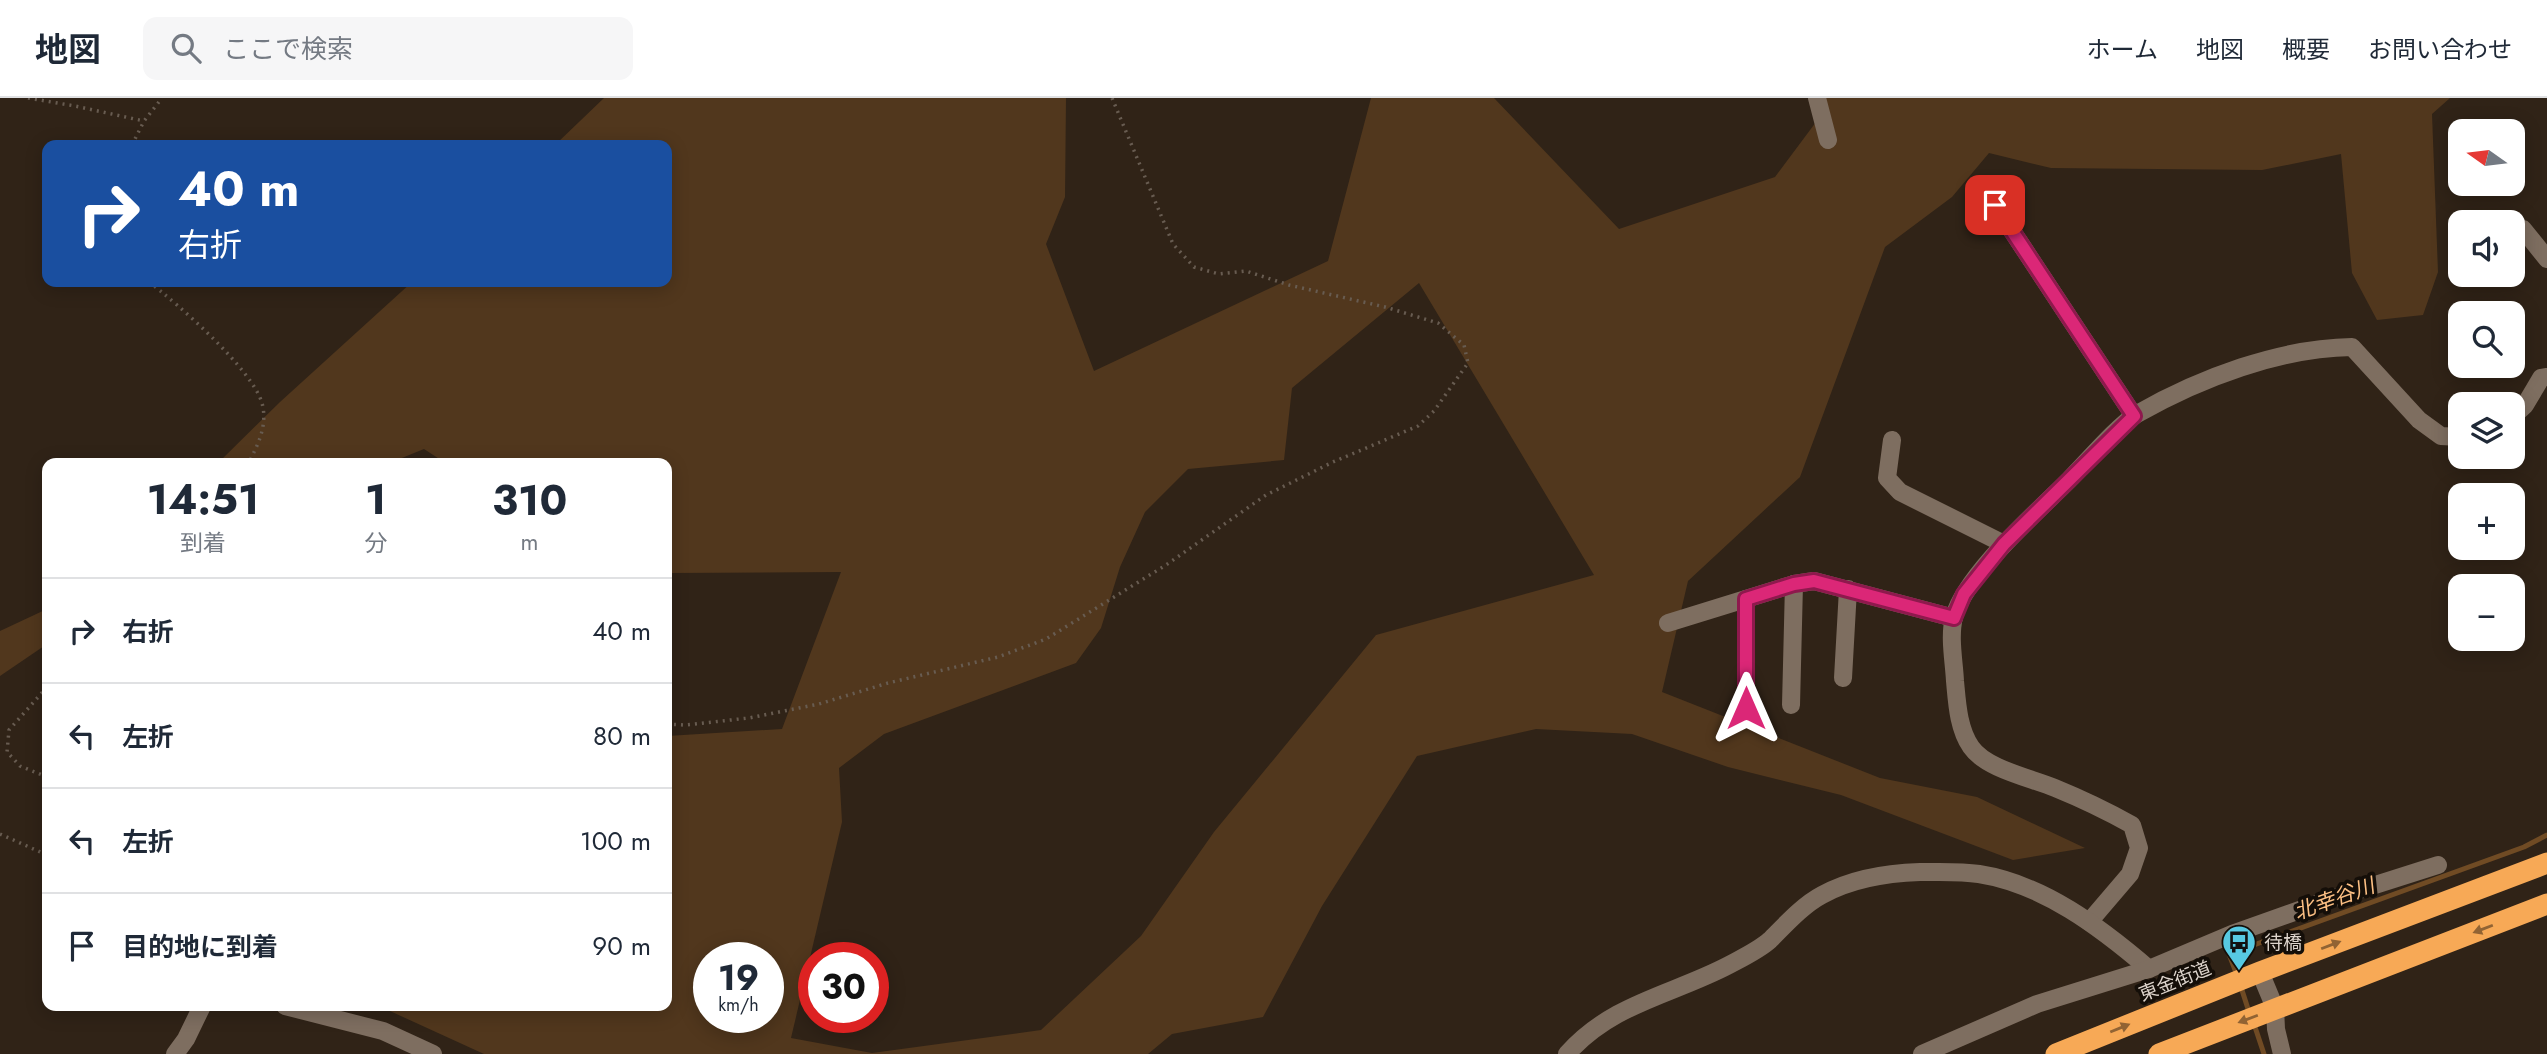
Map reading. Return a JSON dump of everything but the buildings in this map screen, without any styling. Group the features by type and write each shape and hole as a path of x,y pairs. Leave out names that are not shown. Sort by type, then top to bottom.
{"highway":[{"name":"東金街道","path":"2056,1054 2260,972 2547,863"},
{"path":"2159,1054 2547,904"}],"street":[{"path":"1817,98 1828,140"},
{"path":"1995,205 2134,416"},
{"path":"2525,232 2547,259"},
{"path":"2089,922 2130,874 2139,848 2132,825 2054,788 2000,769 1971,748 1958,715 1952,645 1954,618 1964,594 2004,544 2134,416 2187,388 2274,358 2319,347 2353,347 2419,420 2441,436 2448,436"},
{"path":"2525,405 2541,378 2547,377"},
{"path":"1892,440 1887,478 1900,492 2004,544"},
{"path":"1668,623 1794,584 1814,581 1954,618"},
{"path":"1791,705 1794,584"},
{"path":"1843,678 1848,589"},
{"path":"1746,599 1746,708"},
{"path":"1922,1054 2037,1004 2149,969 2232,934 2438,865"},
{"path":"1567,1054 1629,1006 1726,966 1768,942 1821,896 1852,883 1898,872 1979,874 2022,886 2065,906 2149,969"},
{"path":"2260,972 2275,1009 2282,1054"},
{"path":"175,1054 186,1039 200,1011"},
{"path":"305,1011 383,1031 433,1054"}],"path":[{"path":"27,98 144,121"},
{"path":"134,140 144,121 162,98"},
{"path":"672,724 749,718 818,704 888,683 998,657 1046,639 1166,565 1266,495 1333,462 1418,426 1434,411 1455,382 1468,363 1464,345 1438,323 1246,271 1219,274 1194,267 1173,244 1112,98"},
{"path":"155,287 184,309 243,371 262,403 262,438 251,458"},
{"path":"42,693 9,730 7,752 20,766 42,775"},
{"path":"0,834 42,853"}],"shaded area":[{"path":"604,98 1066,98 1065,197 1046,244 1094,371 1328,261 1371,98 1494,98 1619,229 1775,177 1819,118 1823,98 2450,98 2432,114 2438,272 2423,315 2377,320 2352,273 2341,154 2262,170 2051,168 1989,153 1952,197 1885,247 1800,477 1688,581 1662,692 1880,778 1977,797 2085,848 2013,860 1841,795 1728,767 1632,734 1536,729 1417,756 1322,906 1263,1017 1172,1034 1148,1054 484,1054 390,1011 672,1011 672,736 782,729 841,572 672,573 672,458 438,458 424,449 402,458 223,458 280,402 406,287 672,287 672,140 560,140","holes":["1419,283 1594,575 1376,635 1214,832 1141,936 1041,1030 872,1053 791,1038 798,1008 798,942 814,942 842,822 839,768 884,734 1076,663 1101,628 1120,567 1145,512 1188,469 1284,460 1292,388"]},
{"path":"42,611 42,647 0,676 0,631"}],"waterway":[{"name":"北幸谷川","path":"2237,975 2229,954 2524,847 2547,835"},
{"name":"北幸谷川","path":"2240,984 2250,1015"},
{"name":"北幸谷川","path":"2254,1024 2264,1054"}],"place":[{"name":"待橋","path":"2239,972"}],"route":[{"path":"1746,708 1746,599 1794,584 1814,581 1954,618 1964,594 2004,544 2134,416 1995,205"}]}
